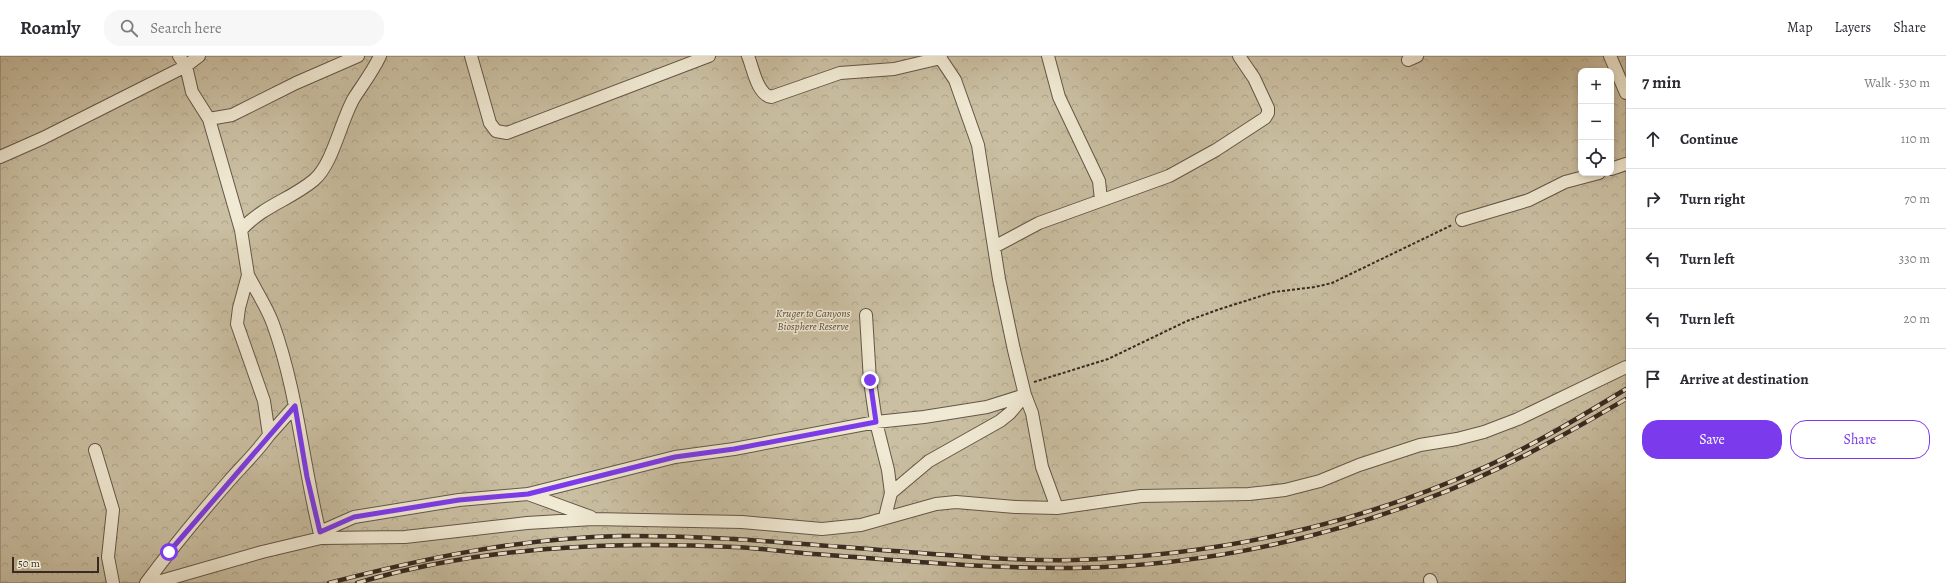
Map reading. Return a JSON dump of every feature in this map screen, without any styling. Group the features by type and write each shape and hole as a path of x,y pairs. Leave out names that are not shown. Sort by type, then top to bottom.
{"street":[{"path":"179,56 186,66 192,92 209,119 241,230 248,275 272,321 285,363 295,406 307,477 320,535"},
{"path":"0,158 186,66 199,56"},
{"path":"209,119 232,115 296,83 358,56"},
{"path":"241,230 252,217 298,191 319,175 354,98 368,79 380,56"},
{"path":"471,56 490,123 496,130 507,133 709,56"},
{"path":"748,56 761,90 765,95 771,97 840,73 894,69 940,57 952,73 960,90 978,145 994,247 1012,343 1024,390 1032,413 1042,467 1057,508"},
{"path":"1048,56 1059,97 1099,181 1101,200"},
{"path":"994,247 1024,229 1169,176 1216,150 1265,118 1268,114 1268,108 1254,78 1239,56"},
{"path":"1610,56 1626,93"},
{"path":"1614,168 1626,164"},
{"path":"1462,220 1528,200 1565,182 1588,176"},
{"path":"248,275 239,308 237,324 264,401 269,435"},
{"path":"866,315 870,380 876,422 888,470 891,492 885,517"},
{"path":"320,535 405,537 527,523 593,518 735,522 822,528 861,525 885,517 936,504 956,502 1015,507 1057,508 1141,496 1249,494 1285,490 1320,481 1359,464 1420,445 1457,439 1484,432 1518,419 1626,367"},
{"path":"154,583 320,535 354,517 459,500 528,494 675,457 734,449 876,422 987,407 1024,390"},
{"path":"891,492 929,461 1000,421 1010,413 1024,390"},
{"path":"146,583 169,552 229,480 261,446 295,406"},
{"path":"95,450 113,510 108,557 113,583"},
{"path":"528,494 593,518"}],"path":[{"path":"1024,390 1108,359 1188,321 1220,309 1274,292 1315,287 1332,283 1462,220"}],"green space":[{"name":"Kruger to Canyons Biosphere Reserve","path":"0,56 1626,56 1626,583 0,583"}],"railway":[{"path":"329,583 401,565 510,545 620,536 695,537 1018,559 1075,560 1181,552 1285,534 1336,521 1387,505 1485,467 1539,440 1626,389"},
{"path":"357,583 450,561 544,549 592,546 687,545 734,547 944,564 1042,568 1119,566 1207,557 1294,540 1379,516 1448,491 1526,455 1626,399"}],"route":[{"path":"169,552 229,480 261,446 295,406 307,477 314,512 320,532 338,522 382,511 459,500 528,494 630,467 675,457 786,440 876,422 870,380"}]}
